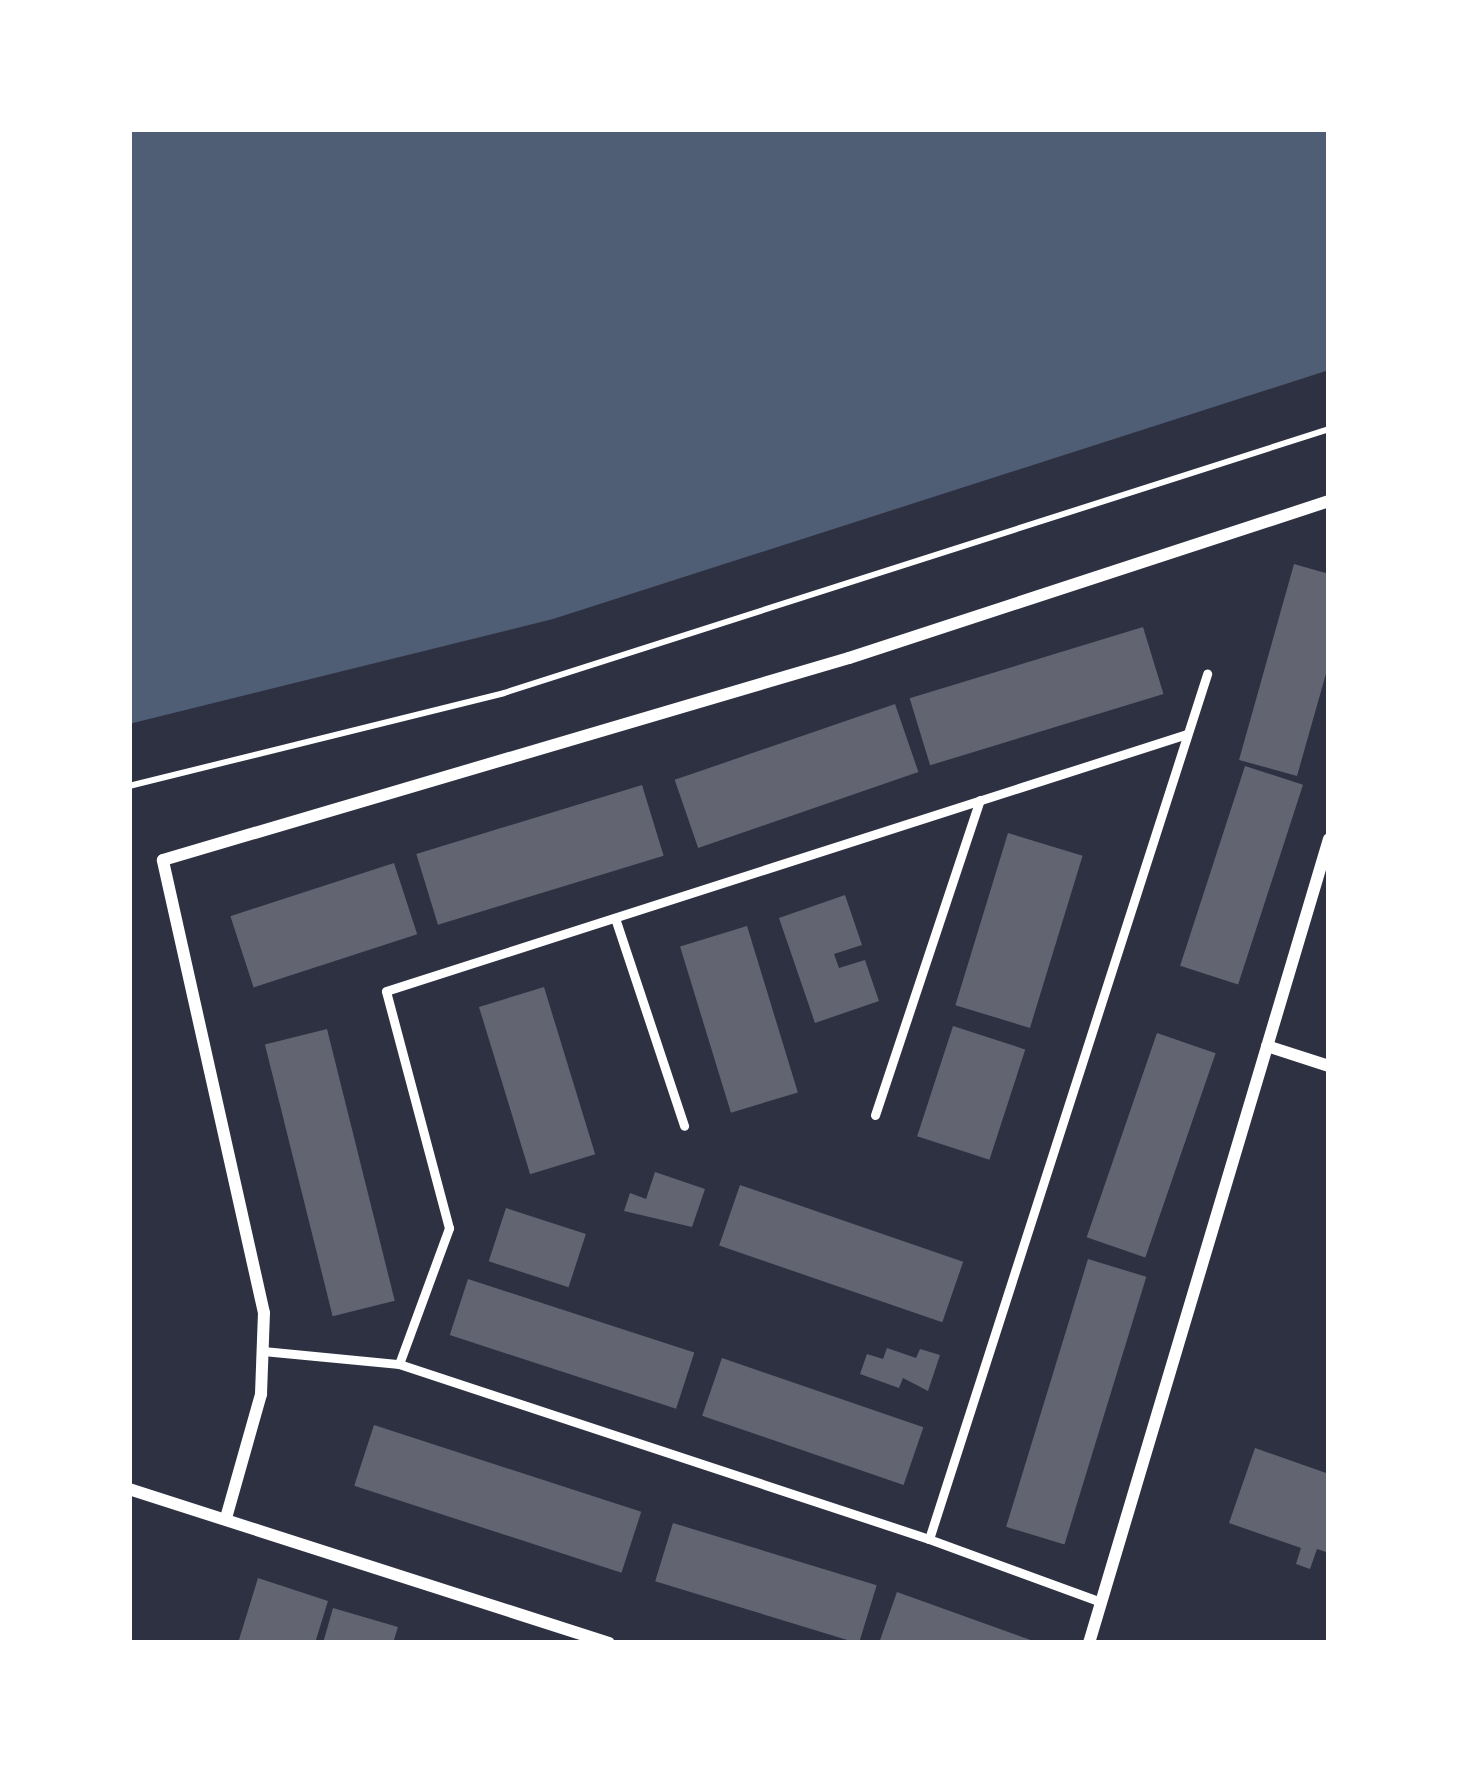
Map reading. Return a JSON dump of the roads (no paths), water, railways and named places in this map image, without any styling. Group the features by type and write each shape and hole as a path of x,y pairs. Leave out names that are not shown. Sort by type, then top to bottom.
{"street":[{"path":"226,1518 261,1394 264,1313 164,860 849,658 1329,501"},
{"path":"1089,1643 1329,839"},
{"path":"1267,1046 1329,1066"},
{"path":"129,1489 609,1643"}],"lane":[{"path":"929,1539 1207,674"},
{"path":"399,1364 449,1228 386,992 1187,734"},
{"path":"875,1115 980,800"},
{"path":"615,917 684,1126"},
{"path":"263,1351 399,1364 929,1539 1101,1603"}],"water":[{"path":"129,129 1329,129 1329,370 553,619 129,724"}]}
